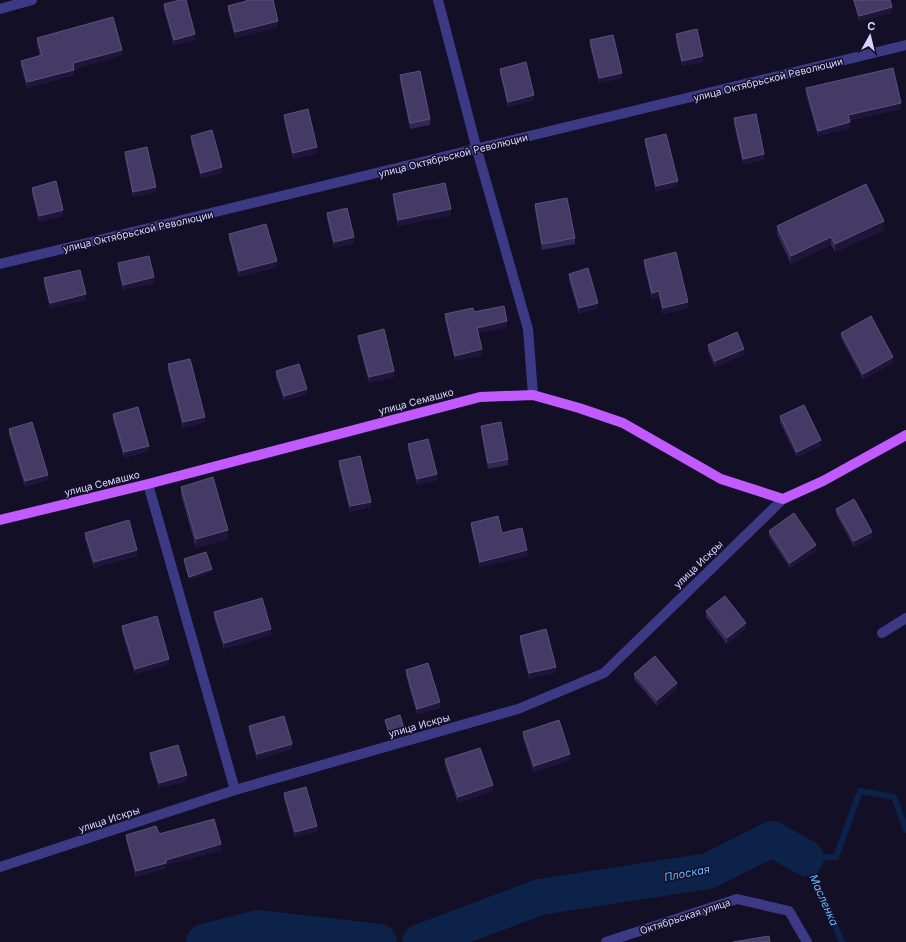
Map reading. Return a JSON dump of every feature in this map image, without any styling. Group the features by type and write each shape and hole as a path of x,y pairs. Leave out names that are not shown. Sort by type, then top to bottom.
{"main road":[{"name":"улица Семашко","path":"0,520 148,484 480,397 533,395 579,408 623,423 721,479 783,498"},
{"path":"783,498 823,481 906,435"}],"street":[{"path":"0,9 32,0"},
{"path":"438,0 477,150 528,329 533,395"},
{"name":"улица Октябрьской Революции","path":"0,264 477,150 906,45"},
{"path":"148,484 235,790"},
{"name":"улица Искры","path":"0,867 235,790 518,709 604,673 783,498"},
{"path":"882,633 906,618"},
{"name":"Октябрьская улица","path":"606,942 737,899 789,910 807,942"}],"building":[{"path":"186,0 195,34 174,40 164,4"},
{"path":"247,0 273,0 278,21 235,32 228,6"},
{"path":"854,0 890,0 892,7 859,16"},
{"path":"113,17 122,50 73,63 74,70 27,82 21,61 42,55 37,38"},
{"path":"697,29 703,56 682,61 676,34"},
{"path":"613,35 622,73 599,78 590,40"},
{"path":"526,62 534,95 508,102 500,69"},
{"path":"893,68 901,103 848,115 850,122 818,131 806,88"},
{"path":"420,71 430,119 410,123 400,75"},
{"path":"308,109 317,147 293,153 284,115"},
{"path":"756,114 764,154 743,159 734,118"},
{"path":"212,130 222,167 201,173 191,136"},
{"path":"666,134 678,181 656,186 645,139"},
{"path":"147,147 156,187 133,192 125,152"},
{"path":"56,181 63,210 39,216 32,188"},
{"path":"445,183 451,209 398,220 393,194"},
{"path":"866,184 884,221 835,244 831,237 791,256 777,226"},
{"path":"567,198 575,238 542,244 535,204"},
{"path":"347,208 354,237 334,242 327,213"},
{"path":"266,224 277,261 239,271 229,234"},
{"path":"676,252 688,302 663,308 659,291 652,293 644,260"},
{"path":"149,256 154,277 123,285 118,263"},
{"path":"588,268 598,303 579,308 569,274"},
{"path":"80,270 86,294 50,303 44,278"},
{"path":"504,306 507,321 477,328 482,349 455,356 445,314 473,308 474,312"},
{"path":"871,316 893,357 863,374 841,333"},
{"path":"384,329 394,371 369,377 358,336"},
{"path":"737,332 744,349 715,361 708,345"},
{"path":"190,359 205,417 183,422 168,364"},
{"path":"299,364 307,389 284,396 276,371"},
{"path":"804,405 821,440 797,452 780,416"},
{"path":"138,407 149,446 124,452 113,414"},
{"path":"32,422 48,475 25,481 9,429"},
{"path":"501,422 508,459 488,463 481,426"},
{"path":"428,439 437,474 417,479 408,444"},
{"path":"360,456 371,502 350,506 339,461"},
{"path":"213,477 228,530 196,539 181,487"},
{"path":"854,499 872,532 854,541 836,509"},
{"path":"794,513 816,545 790,563 769,531"},
{"path":"498,516 502,533 522,528 527,550 480,562 471,523"},
{"path":"129,520 137,550 94,562 85,533"},
{"path":"206,552 212,569 189,577 184,559"},
{"path":"725,596 746,623 727,638 706,611"},
{"path":"262,598 271,629 224,643 214,612"},
{"path":"157,616 169,659 135,669 122,626"},
{"path":"546,629 556,667 529,673 520,636"},
{"path":"655,656 677,683 657,700 634,674"},
{"path":"428,663 440,702 417,709 406,670"},
{"path":"400,715 405,732 390,736 385,720"},
{"path":"284,716 292,744 257,754 249,726"},
{"path":"559,720 570,754 534,766 523,732"},
{"path":"178,745 187,775 159,783 150,753"},
{"path":"480,748 493,785 458,797 445,759"},
{"path":"306,787 317,826 295,832 284,793"},
{"path":"214,819 221,844 166,860 166,863 136,871 126,835 156,826 159,834"},
{"path":"769,936 770,942 733,942"}],"waterway":[{"name":"Плоская","path":"842,942 806,858 836,857 860,791 894,797 906,830"},
{"name":"Плоская","path":"420,942 540,897 708,871 772,839 806,858"},
{"name":"Плоская","path":"204,942 258,928 379,942"}],"water label":[{"name":"Масленка","path":"824,900"}]}
